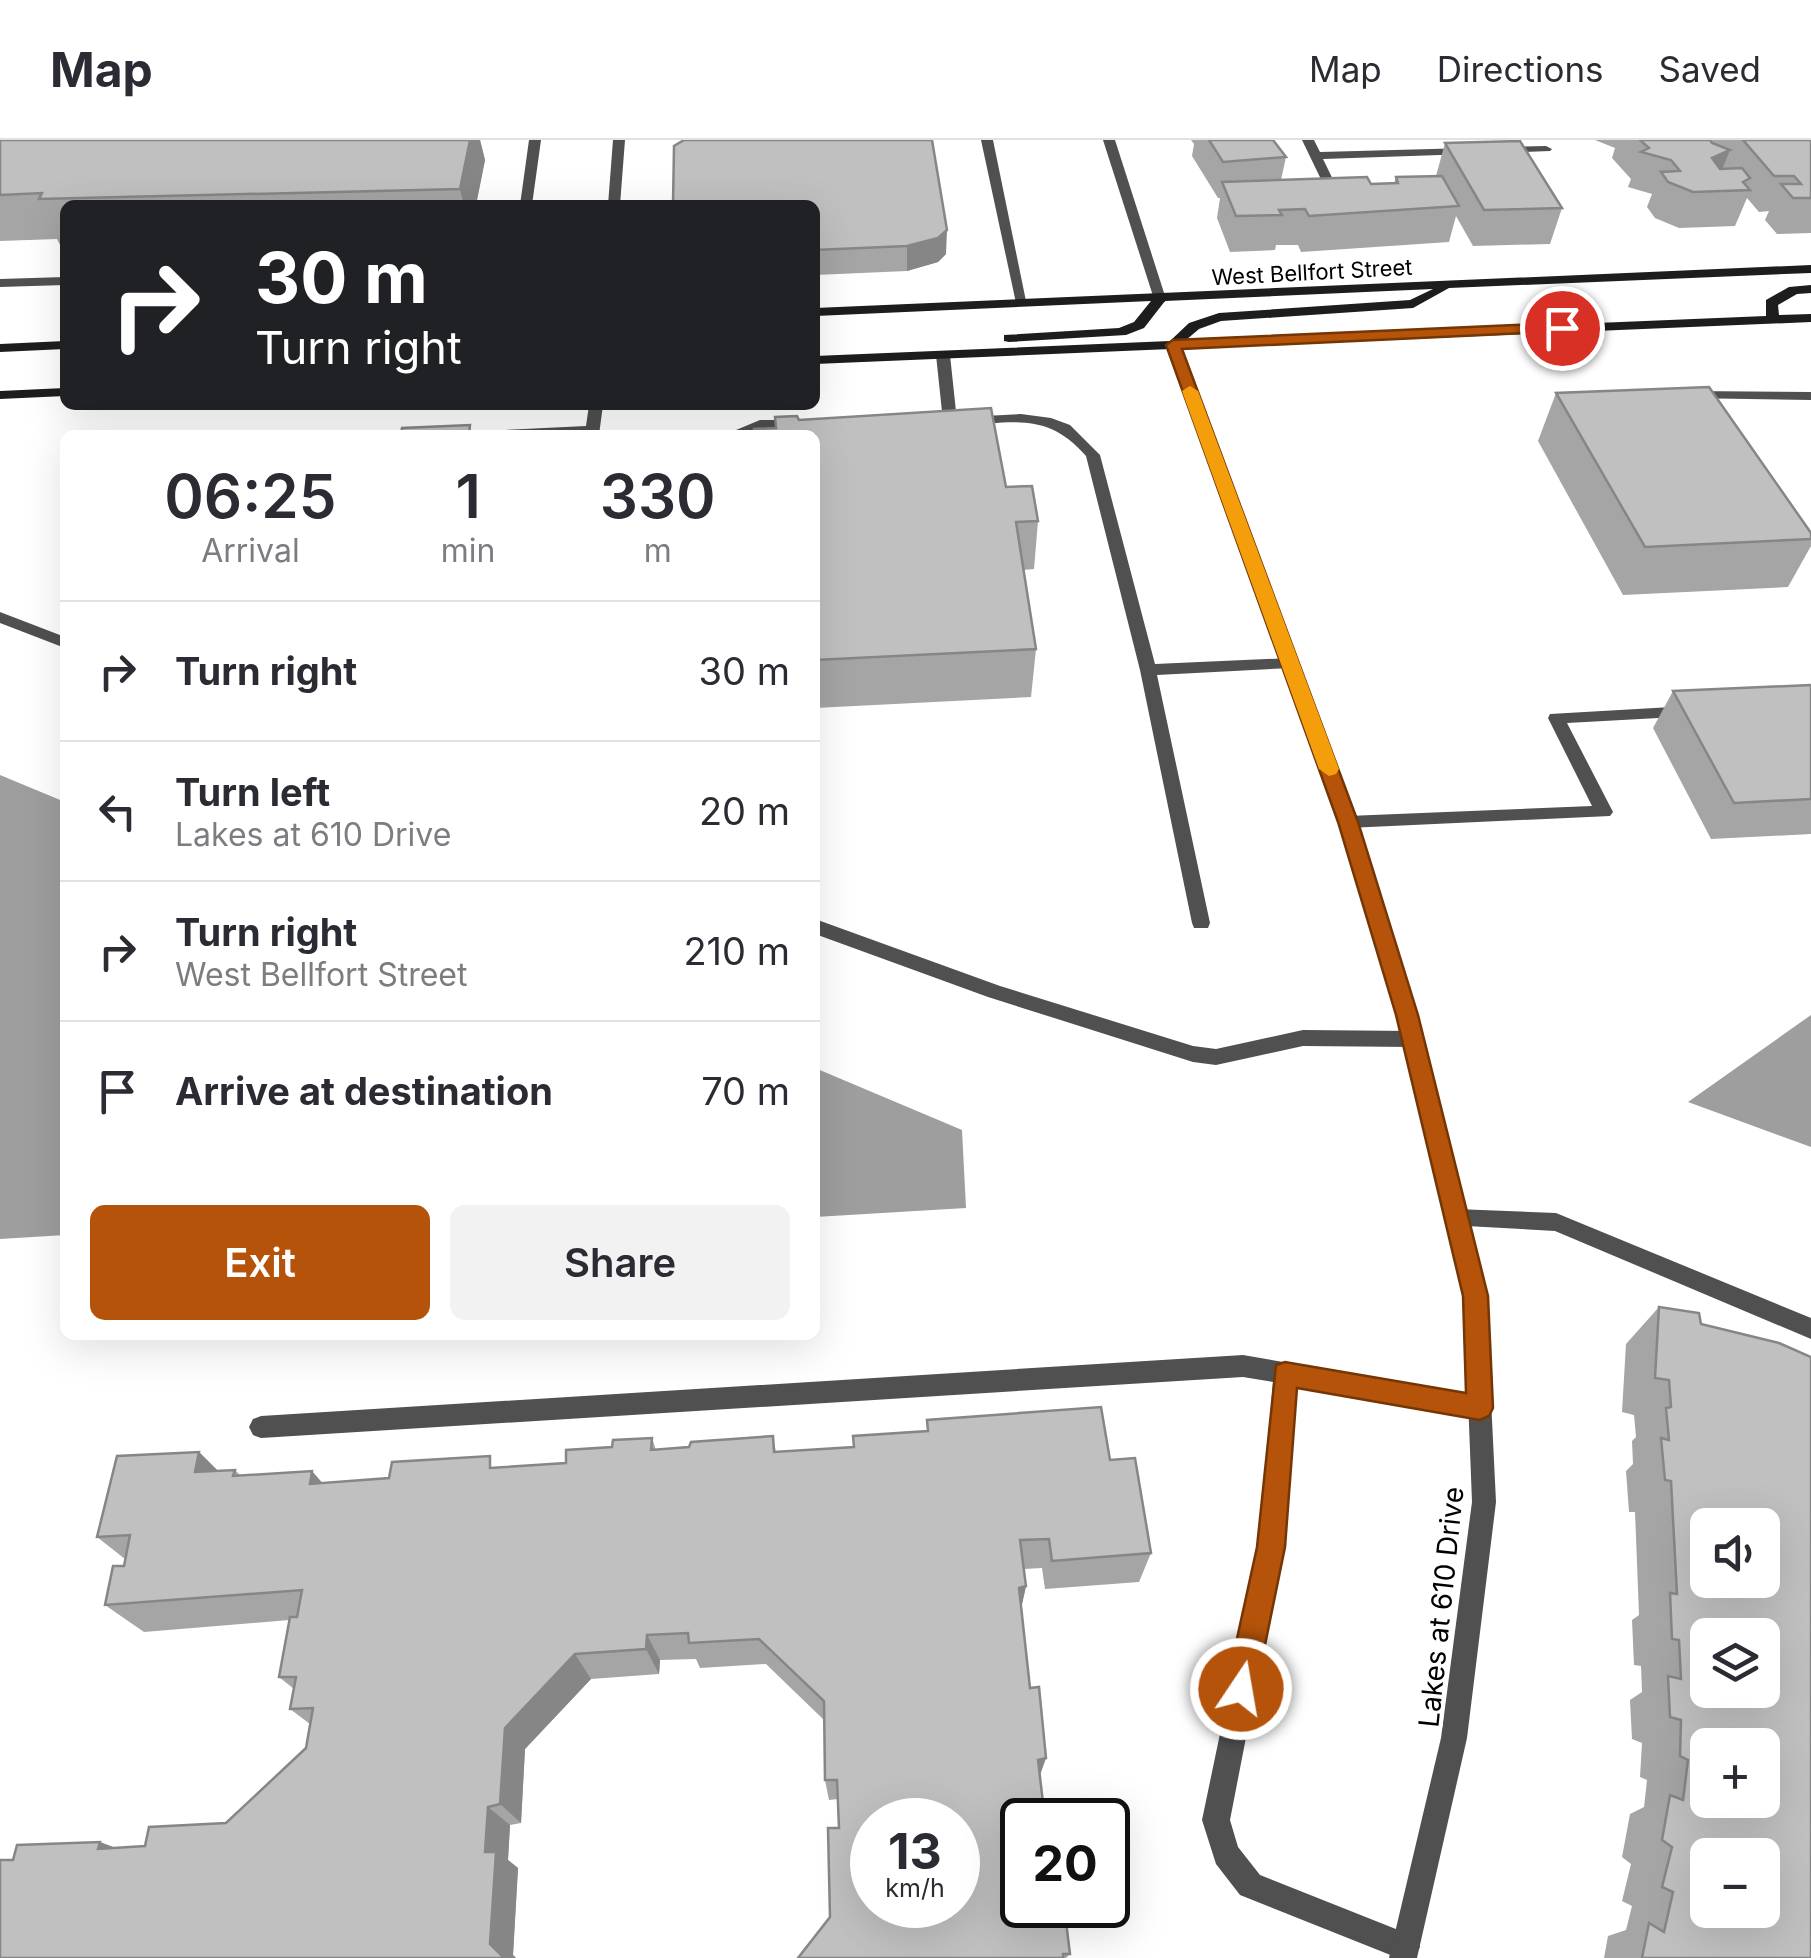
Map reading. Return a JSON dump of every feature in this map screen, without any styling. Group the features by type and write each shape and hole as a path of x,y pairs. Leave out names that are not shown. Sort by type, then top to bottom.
{"main road":[{"name":"West Bellfort Street","path":"820,312 1811,269"},
{"path":"1173,345 1194,326 1219,317 1413,304 1451,286"},
{"path":"1773,320 1770,303 1776,296 1811,289"},
{"path":"942,355 961,340 1121,332 1139,324 1160,299"},
{"path":"820,360 1811,318"},
{"path":"0,348 60,345"},
{"path":"0,395 60,392"}],"street":[{"path":"527,200 535,140"},
{"path":"614,200 619,140"},
{"path":"987,140 1022,303"},
{"path":"1109,140 1160,299"},
{"path":"1308,140 1337,200"},
{"path":"1316,156 1546,148"},
{"path":"0,283 60,280"},
{"name":"Lakes at 610 Drive","path":"1173,345 1348,822 1414,1040 1475,1296 1484,1502 1454,1738 1404,1952"},
{"path":"942,355 950,421"},
{"path":"1690,395 1811,396"},
{"path":"931,421 1044,418 1074,430 1092,455 1148,670 1201,923"},
{"path":"744,430 760,424 817,424"},
{"path":"0,617 60,641"},
{"path":"1148,670 1291,663"},
{"path":"1348,822 1604,812 1556,718 1713,711"},
{"path":"820,928 995,992 1194,1054 1216,1056 1303,1038 1414,1040"},
{"path":"1456,1218 1556,1222 1811,1329"},
{"path":"262,1427 1243,1366 1480,1408"},
{"path":"1285,1374 1271,1547 1216,1820 1226,1854 1250,1885 1404,1952"}],"shaded area":[{"path":"0,775 60,800 60,1235 0,1239"},
{"path":"1811,1015 1811,1147 1688,1102"},
{"path":"820,1070 962,1130 966,1208 820,1217"}],"building":[{"path":"0,140 470,140 460,189 39,199 42,193 0,195"},
{"path":"684,140 932,140 947,230 938,238 907,246 820,250 820,200 673,200 674,146"},
{"path":"1209,140 1273,140 1286,157 1223,162"},
{"path":"1640,140 1710,140 1730,150 1712,158 1720,169 1742,168 1750,178 1743,182 1750,190 1693,192 1668,182 1661,172 1680,171 1671,160 1641,152 1649,148"},
{"path":"1743,140 1811,140 1811,198 1793,198 1781,184 1801,184 1794,176 1774,176"},
{"path":"1520,141 1562,208 1484,210 1445,143"},
{"path":"1442,176 1459,206 1309,216 1305,209 1279,210 1282,215 1236,216 1222,182 1367,177 1371,184 1398,183 1396,177"},
{"path":"1709,387 1811,533 1811,539 1645,547 1556,393"},
{"path":"991,408 1006,487 1032,486 1038,521 1016,522 1036,649 820,660 820,430 754,430 776,428 775,417 797,416 799,420"},
{"path":"470,425 469,430 402,428"},
{"path":"1811,685 1811,799 1734,803 1673,691"},
{"path":"1659,1307 1699,1313 1701,1324 1779,1343 1811,1357 1811,1958 1642,1958 1649,1923 1664,1932 1673,1892 1662,1887 1672,1847 1662,1840 1670,1795 1683,1800 1688,1760 1680,1756 1681,1720 1670,1717 1668,1676 1681,1679 1679,1640 1672,1639 1670,1593 1677,1594 1671,1481 1665,1480 1661,1438 1669,1440 1669,1380 1655,1378"},
{"path":"1101,1407 1110,1460 1135,1458 1151,1553 1052,1561 1049,1539 1020,1540 1026,1586 1019,1588 1030,1688 1039,1687 1046,1758 1038,1760 1042,1798 1000,1798 1000,1928 1067,1928 1070,1954 1063,1954 1063,1958 798,1958 830,1917 828,1828 839,1828 837,1780 825,1780 824,1701 759,1639 689,1643 688,1633 647,1635 646,1649 575,1654 505,1728 500,1804 488,1807 485,1852 496,1852 490,1944 504,1958 0,1958 0,1860 13,1860 17,1845 100,1842 98,1849 145,1846 149,1827 226,1823 306,1748 313,1708 290,1709 296,1677 279,1677 290,1617 297,1617 302,1590 105,1605 113,1566 124,1566 130,1535 97,1537 117,1456 199,1452 195,1472 235,1470 233,1476 312,1471 310,1484 389,1478 392,1462 490,1456 490,1468 566,1463 566,1450 612,1447 613,1440 652,1438 651,1450 689,1447 691,1442 773,1436 774,1452 854,1447 853,1436 928,1431 927,1420"}],"slow traffic":[{"path":"1190,391 1329,769"}],"route":[{"path":"1241,1689 1271,1547 1285,1374 1480,1408 1475,1296 1407,1015 1348,822 1173,345 1562,328"}]}
